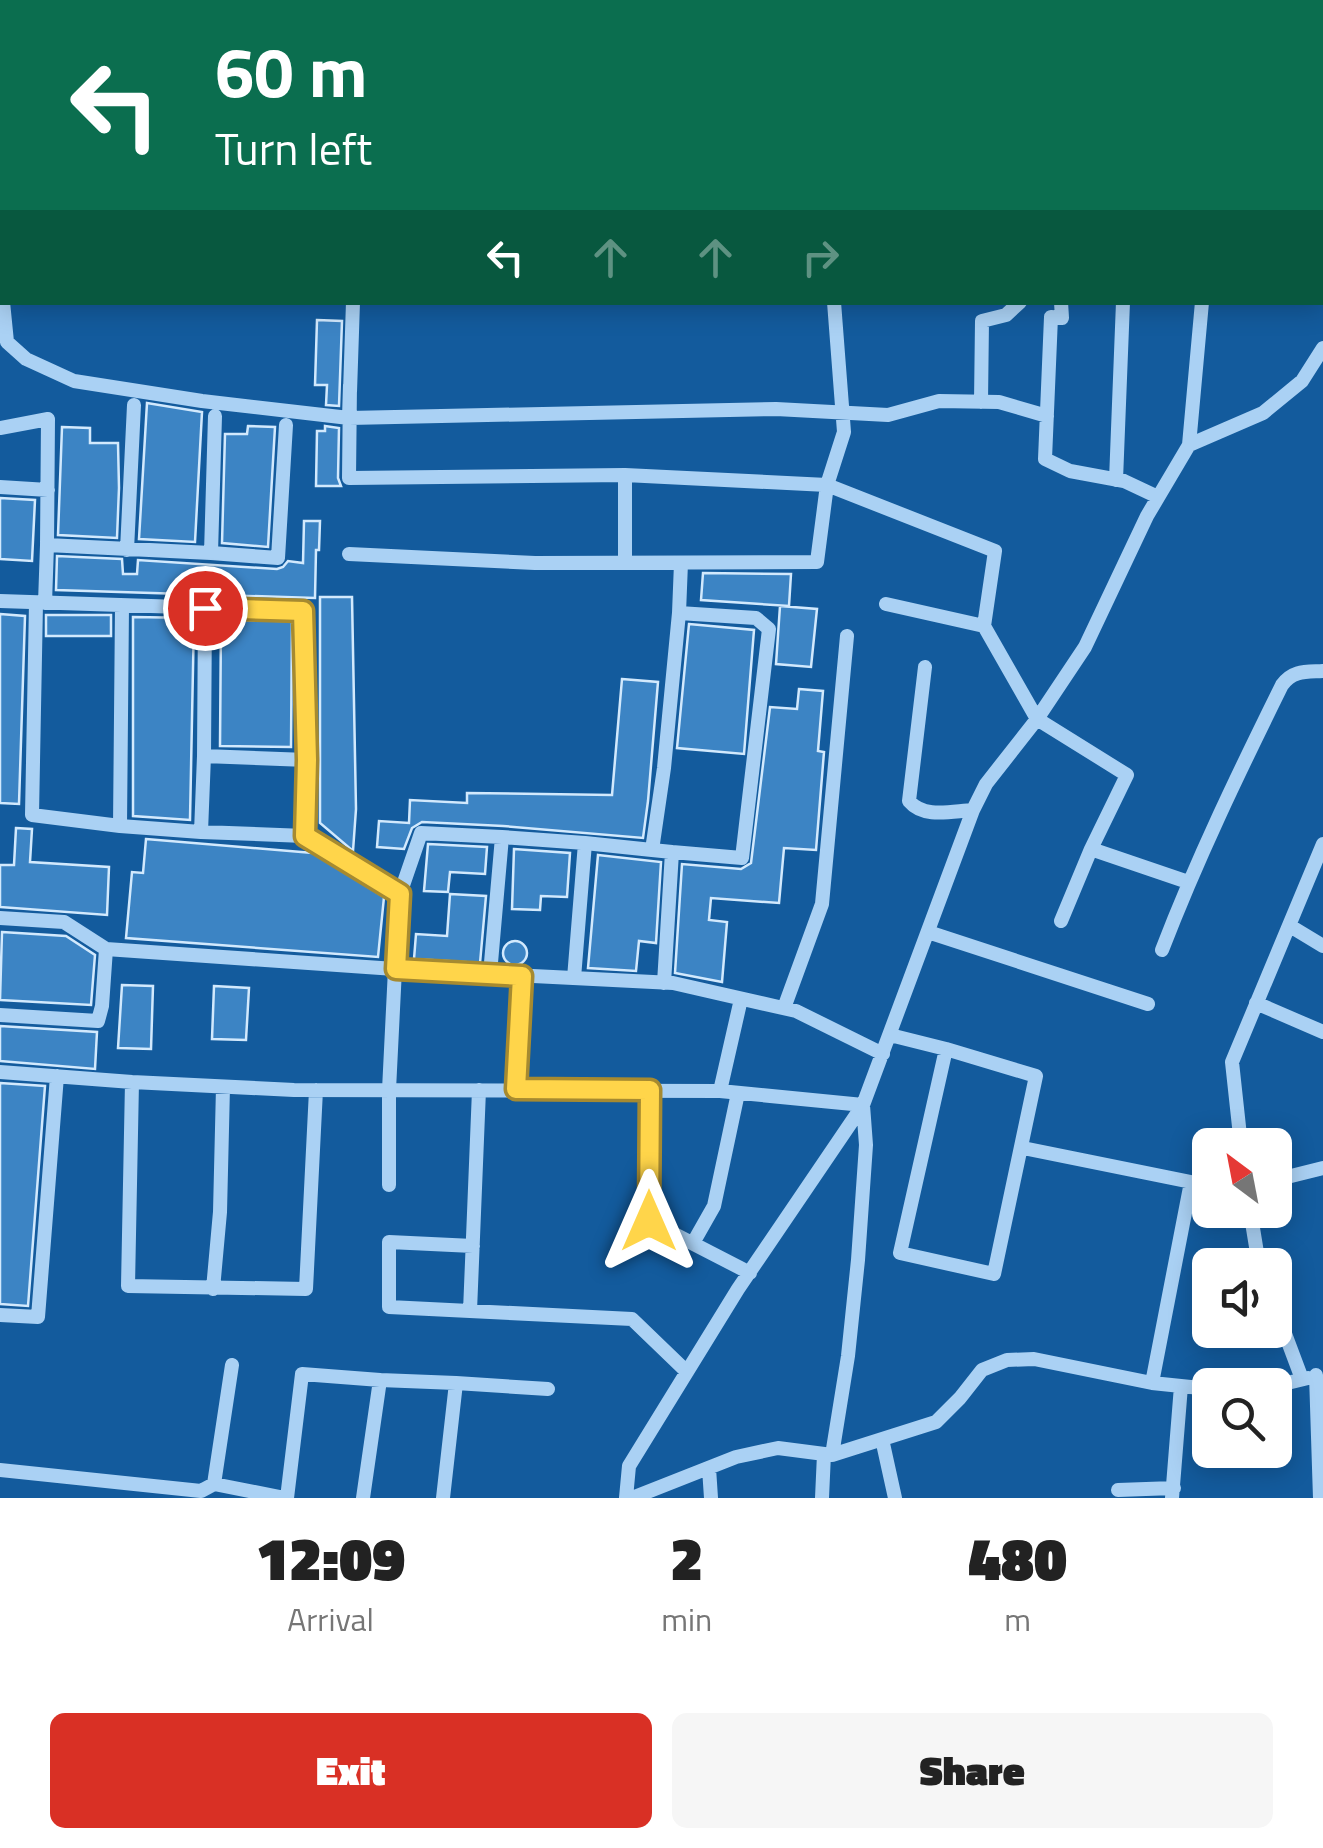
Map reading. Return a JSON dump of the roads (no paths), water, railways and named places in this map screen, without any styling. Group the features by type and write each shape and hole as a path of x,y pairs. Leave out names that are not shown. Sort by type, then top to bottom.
{"street":[{"path":"3,305 4,340 26,360 74,381 350,418 776,409 888,414 939,401 999,402 1046,416"},
{"path":"354,305 349,478 625,475 827,485 996,550 984,626 1037,719 1127,775 1062,921"},
{"path":"348,554 535,563 818,562 827,485 844,432 834,305"},
{"path":"981,402 982,322 1006,315 1017,305"},
{"path":"1061,305 1062,318 1051,317 1045,459 1070,471 1116,480 1158,497"},
{"path":"1116,480 1123,305"},
{"path":"1192,1387 1034,1359 1007,1360 982,1370 936,1422 828,1455 778,1448 736,1457 629,1498 630,1466 750,1273 863,1104 973,810 986,784 1085,648 1147,516 1189,446 1202,305"},
{"path":"1189,446 1264,413 1302,381 1323,348"},
{"path":"127,550 134,404"},
{"path":"211,554 215,416"},
{"path":"0,428 48,419 47,545 40,603 32,815 120,826 305,836 400,894"},
{"path":"47,545 278,558 286,425"},
{"path":"625,475 625,563"},
{"path":"0,487 48,490"},
{"path":"652,850 680,613 681,563"},
{"path":"0,600 303,611 305,836"},
{"path":"886,604 984,626"},
{"path":"120,826 122,606"},
{"path":"202,832 205,608"},
{"path":"389,1186 389,1090 400,894 421,833 502,836 742,858 769,629 756,618 680,613"},
{"path":"784,1008 822,904 846,636"},
{"path":"925,668 910,801 915,808 928,813 973,810"},
{"path":"1162,950 1188,882 1282,685 1289,676 1323,671"},
{"path":"204,756 307,760"},
{"path":"490,974 502,836"},
{"path":"574,978 585,844"},
{"path":"1240,1128 1232,1062 1323,844"},
{"path":"1091,849 1188,882"},
{"path":"664,982 672,852"},
{"path":"0,918 64,922 106,948 396,969 664,982 796,1011 883,1054"},
{"path":"1290,926 1323,946"},
{"path":"928,932 1148,1004"},
{"path":"0,1015 98,1021 106,948"},
{"path":"516,1089 522,976"},
{"path":"720,1091 742,999"},
{"path":"1256,1003 1323,1032"},
{"path":"890,1035 946,1049 1036,1076 994,1274 900,1252 946,1049"},
{"path":"0,1072 316,1090 720,1091 863,1104"},
{"path":"0,1315 38,1316 57,1076"},
{"path":"132,1082 128,1286 306,1290 316,1090"},
{"path":"213,1289 220,1212 223,1086"},
{"path":"470,1311 479,1090"},
{"path":"650,1090 649,1221 750,1273"},
{"path":"693,1243 714,1206 738,1093"},
{"path":"822,1498 848,1356 858,1260 866,1145 863,1104"},
{"path":"1023,1148 1190,1182 1152,1383"},
{"path":"1292,1176 1323,1168"},
{"path":"473,1246 389,1242 389,1307 632,1320 687,1372"},
{"path":"1292,1338 1314,1376 1320,1498"},
{"path":"214,1484 232,1365"},
{"path":"0,1470 201,1491 214,1484 286,1498 302,1374 548,1389"},
{"path":"364,1498 380,1380"},
{"path":"444,1498 456,1382"},
{"path":"1118,1490 1173,1493 1180,1386"},
{"path":"882,1439 895,1498"},
{"path":"708,1468 711,1498"}]}
